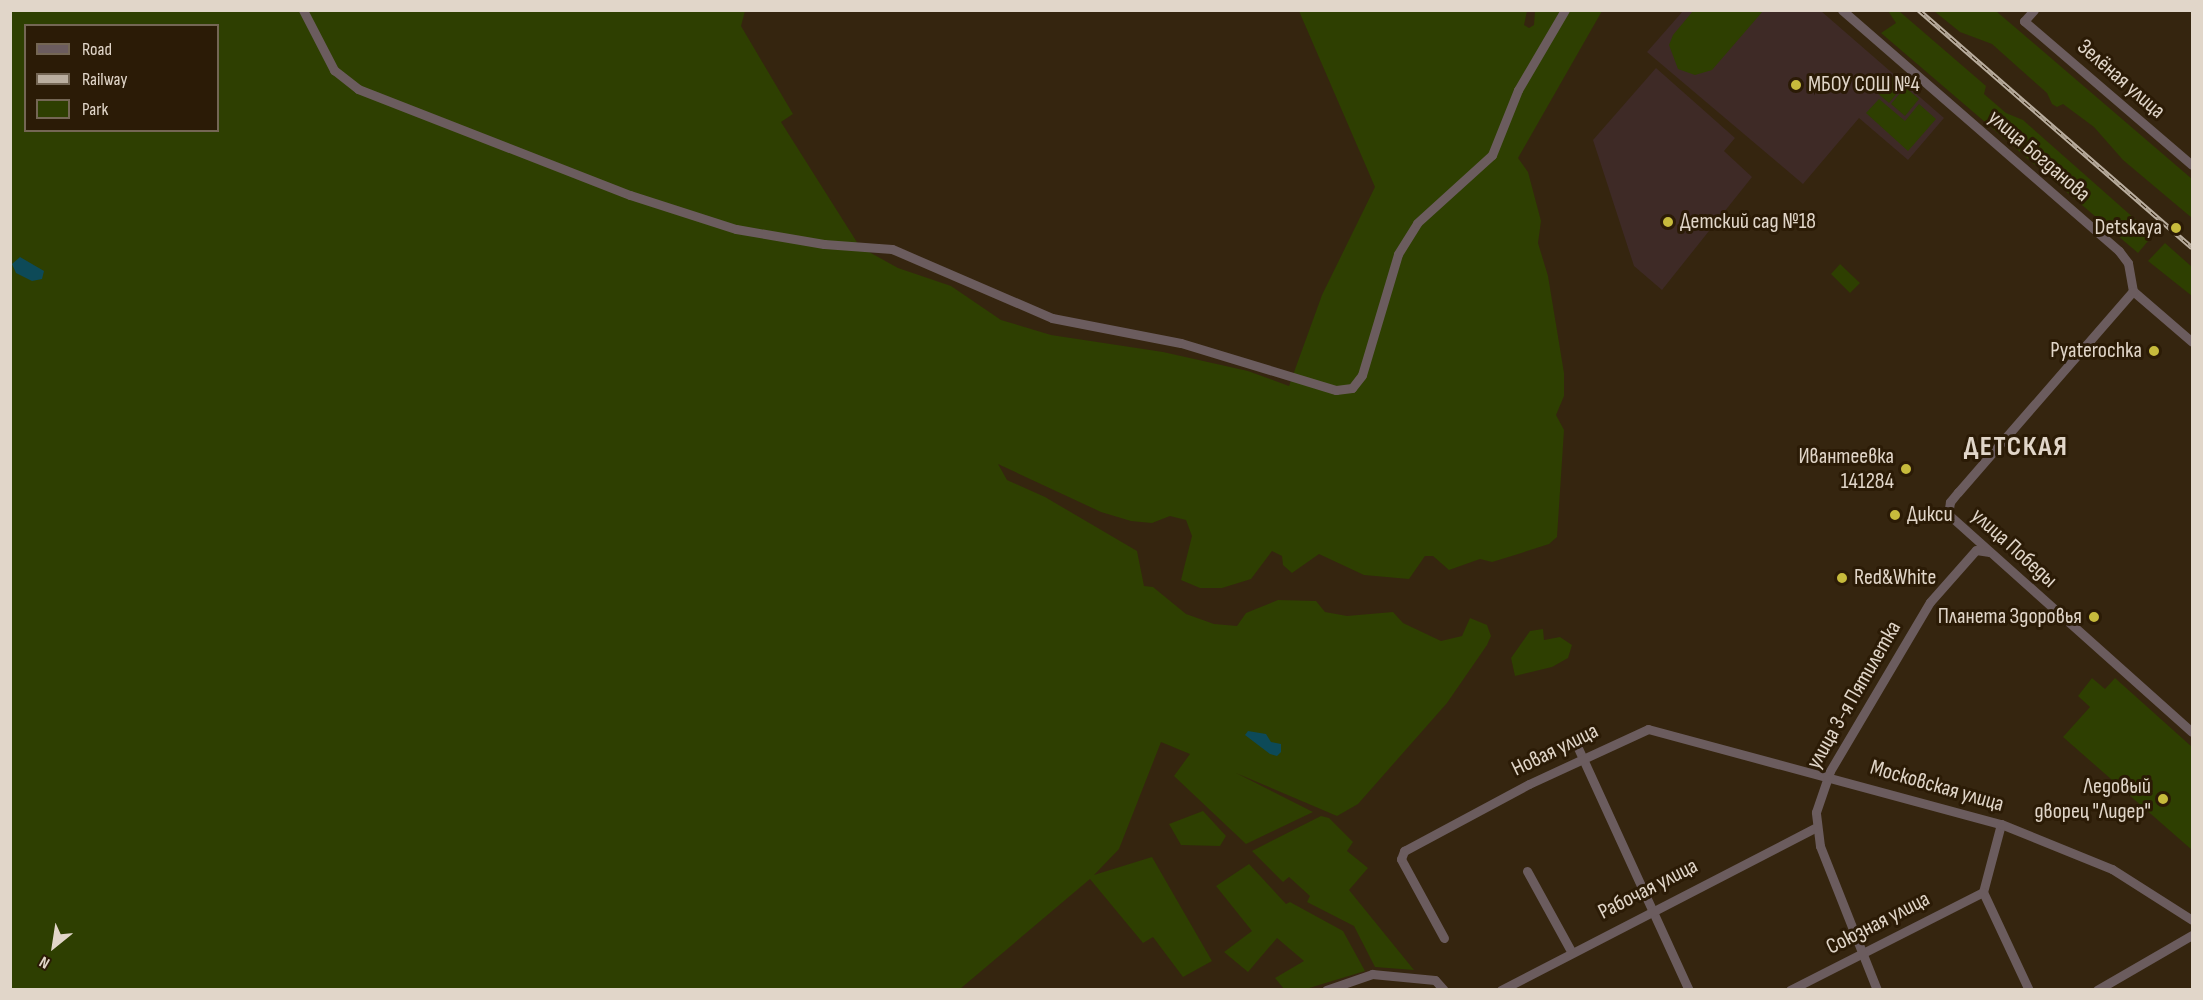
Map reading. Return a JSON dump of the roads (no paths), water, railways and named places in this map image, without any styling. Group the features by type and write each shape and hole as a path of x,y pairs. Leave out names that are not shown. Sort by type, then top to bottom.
{"street":[{"path":"303,10 334,70 358,89 630,195 736,229 824,244 892,249 1052,318 1181,343 1336,390 1352,388 1362,375 1387,284 1417,223 1492,155 1518,90 1565,10"},
{"name":"улица Богданова","path":"1842,10 2119,251 2128,263 2133,291"},
{"name":"Зелёная улица","path":"2034,10 2024,21 2193,165"},
{"path":"2133,291 2193,342"},
{"name":"улица Победы","path":"2133,291 1950,502 1948,514 2193,732"},
{"name":"улица 3-я Пятилетка","path":"1815,828 1828,776 1938,589 1976,550 1989,552"},
{"name":"Новая улица","path":"1444,938 1401,859 1404,851 1582,758 1642,731 1654,730 1828,776"},
{"path":"1578,748 1689,990"},
{"name":"Московская улица","path":"1828,776 2001,824 2112,869 2193,920"},
{"path":"2001,824 1983,892 2029,990"},
{"path":"1815,828 1877,990"},
{"name":"Рабочая улица","path":"1501,990 1653,908 1815,828"},
{"path":"1527,871 1571,951"},
{"name":"Союзная улица","path":"1790,990 1983,892"},
{"path":"2097,990 2193,935"},
{"path":"1326,990 1372,974 1435,980 1444,990"}],"water":[{"path":"20,257 44,271 42,279 32,281 16,273 12,264"},
{"path":"1248,731 1266,734 1271,742 1281,744 1281,752 1277,756 1270,754 1245,735"}],"railway":[{"path":"1919,10 2192,247"}],"place":[{"name":"МБОУ СОШ №4","path":"1796,85"},
{"name":"Детский сад №18","path":"1668,222"},
{"name":"Detskaya","path":"2176,228"},
{"name":"Pyaterochka","path":"2154,351"},
{"name":"Ивантеевка 141284","path":"1906,469"},
{"name":"Дикси","path":"1895,515"},
{"name":"Red&White","path":"1842,578"},
{"name":"Планета Здоровья","path":"2094,617"},
{"name":"Ледовый дворец \"Лидер\"","path":"2163,799"}],"district":[{"name":"ДЕТСКАЯ","path":"2016,447"}]}
